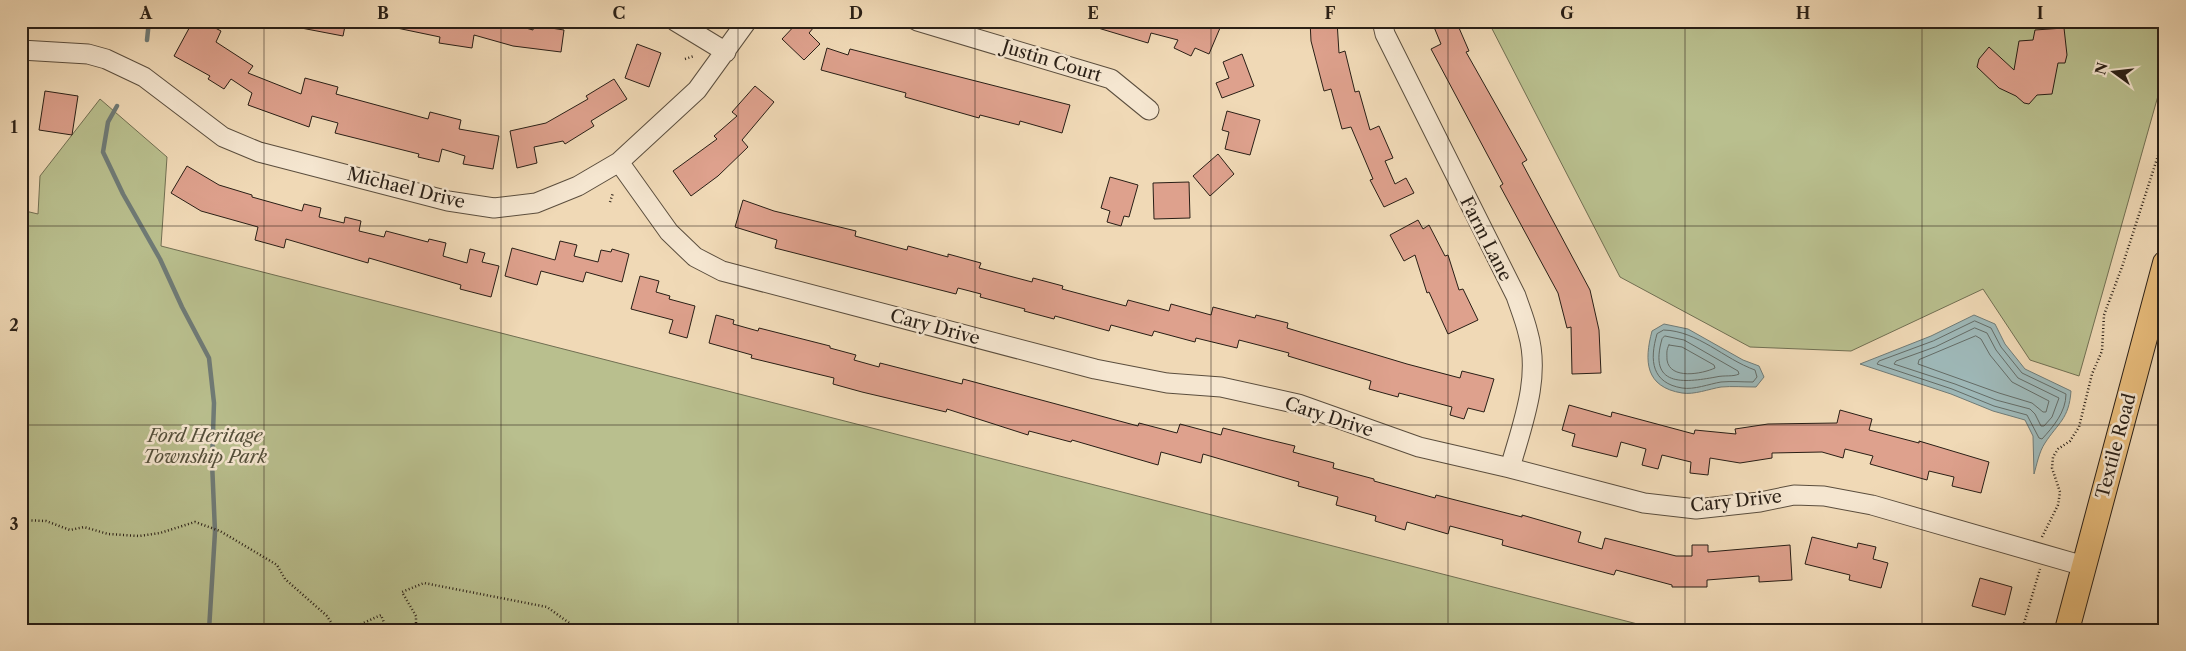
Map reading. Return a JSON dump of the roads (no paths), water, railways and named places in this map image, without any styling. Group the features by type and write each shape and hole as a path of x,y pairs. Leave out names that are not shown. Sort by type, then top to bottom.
{"main road":[{"name":"Textile Road","path":"2067,630 2165,263"}],"street":[{"path":"675,21 726,52"},
{"name":"Michael Drive","path":"21,50 88,54 106,59 144,78 223,137 258,152 448,201 494,208 536,203 578,186 619,162 697,90 747,21"},
{"name":"Justin Court","path":"917,21 1111,79 1149,110"},
{"name":"Farm Lane","path":"1382,21 1384,34 1516,296 1529,334 1532,364 1529,404 1510,468"},
{"name":"Cary Drive","path":"619,162 669,232 695,257 722,270 1095,369 1167,383 1222,387 1298,404 1418,447 1510,468 1644,504 1696,509 1760,502 1794,495 1824,496 1872,505 2084,566"}],"water":[{"path":"1974,315 1995,324 2005,344 2025,369 2071,391 2068,408 2043,447 2034,474 2033,436 2025,420 1993,411 1951,394 1860,364 1931,336"},
{"path":"1664,324 1688,329 1743,360 1759,366 1764,377 1756,387 1721,387 1691,393 1670,390 1654,379 1648,362 1649,342 1652,331"}],"waterway":[{"path":"147,40 149,21"},
{"path":"117,106 108,122 103,152 123,194 160,259 182,307 209,358 214,403 212,462 215,532 209,630"}],"park label":[{"name":"Ford Heritage Township Park","path":"205,446"}]}
